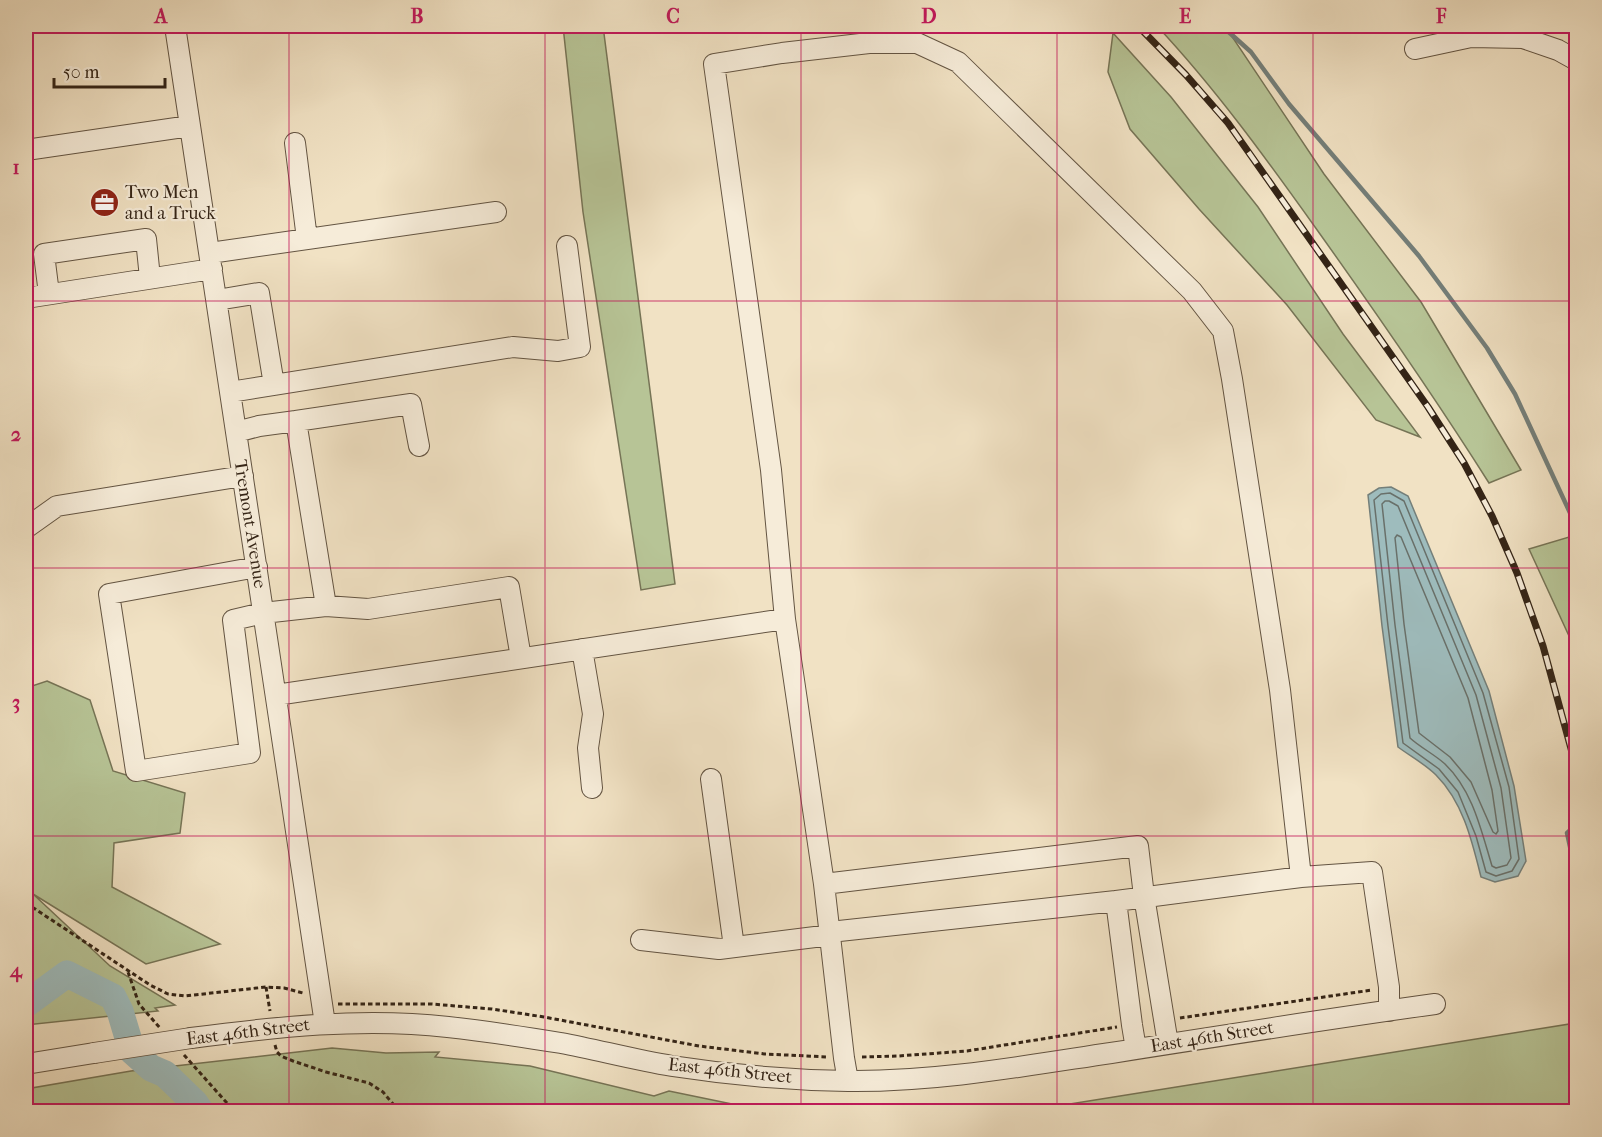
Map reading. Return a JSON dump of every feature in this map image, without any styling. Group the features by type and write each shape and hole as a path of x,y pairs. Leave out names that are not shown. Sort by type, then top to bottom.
{"street":[{"name":"Tremont Avenue","path":"175,26 325,1024"},
{"path":"1415,49 1471,37 1523,38 1536,34 1576,60"},
{"path":"848,1081 824,884 785,619 771,470 714,64 869,43 917,43 958,62 1192,291 1223,331 1280,690 1301,877"},
{"path":"26,150 190,126"},
{"path":"295,143 308,240"},
{"path":"26,298 150,278 211,261 308,240 496,212"},
{"path":"49,294 44,254 146,239 150,278"},
{"path":"230,392 513,347 558,351 580,347 567,246"},
{"path":"217,300 260,293 274,385"},
{"path":"236,432 259,426 411,404 418,446"},
{"path":"296,421 326,606"},
{"path":"26,528 57,506 243,476"},
{"path":"257,567 109,594 136,771 249,753 233,620 263,613 326,606 368,609 509,587 521,658"},
{"path":"276,694 785,619"},
{"path":"582,649 593,714 588,748 592,788"},
{"path":"711,779 734,947"},
{"path":"824,884 1138,846 1168,1044"},
{"path":"641,940 719,949 1301,877 1372,872 1389,987 1389,1011"},
{"path":"1116,901 1137,1049"},
{"name":"East 46th Street","path":"26,1064 191,1038 272,1028 325,1024 394,1024 447,1027 559,1043 670,1065 732,1074 848,1081 894,1080 957,1075 1435,1004"}],"path":[{"path":"26,903 150,985 168,994 185,996 266,987 284,988 320,998"},
{"path":"266,987 275,1045 281,1056 326,1072 369,1083 383,1092 393,1104 396,1112"}],"green space":[{"path":"563,26 603,26 675,584 641,590 583,212"},
{"path":"1157,26 1225,26 1324,174 1421,302 1521,470 1489,483 1404,354 1277,175 1219,98"},
{"path":"1113,33 1171,97 1258,207 1343,334 1420,437 1376,420 1287,305 1130,129 1108,72"},
{"path":"1569,537 1576,544 1576,660 1569,636 1529,549"},
{"path":"47,681 90,700 113,771 185,793 180,833 114,843 112,887 220,944 146,964 33,894 110,966 175,1005 155,1008 158,1011 26,1025 26,688"},
{"path":"1576,1023 1576,1111 1026,1111"},
{"path":"332,1048 386,1053 439,1052 435,1057 530,1066 654,1096 669,1091 758,1111 26,1111 26,1089 131,1071"}],"water":[{"path":"1391,487 1408,496 1489,691 1514,786 1526,861 1518,876 1495,882 1481,877 1465,823 1453,797 1432,771 1398,747 1368,495 1379,488"}],"waterway":[{"path":"1222,26 1251,52 1289,104 1419,256 1487,348 1515,394 1576,523"},
{"path":"1576,825 1567,833 1576,874"},
{"path":"1576,926 1570,949 1576,984"},
{"path":"26,1004 67,974 113,997 120,1011 132,1051 151,1068 165,1074 195,1103 201,1112"}],"railway":[{"path":"1138,26 1186,75 1228,123 1428,407 1464,463 1492,516 1517,573 1543,646 1576,767"}],"place":[{"name":"Two Men and a Truck","path":"104,202"}]}
